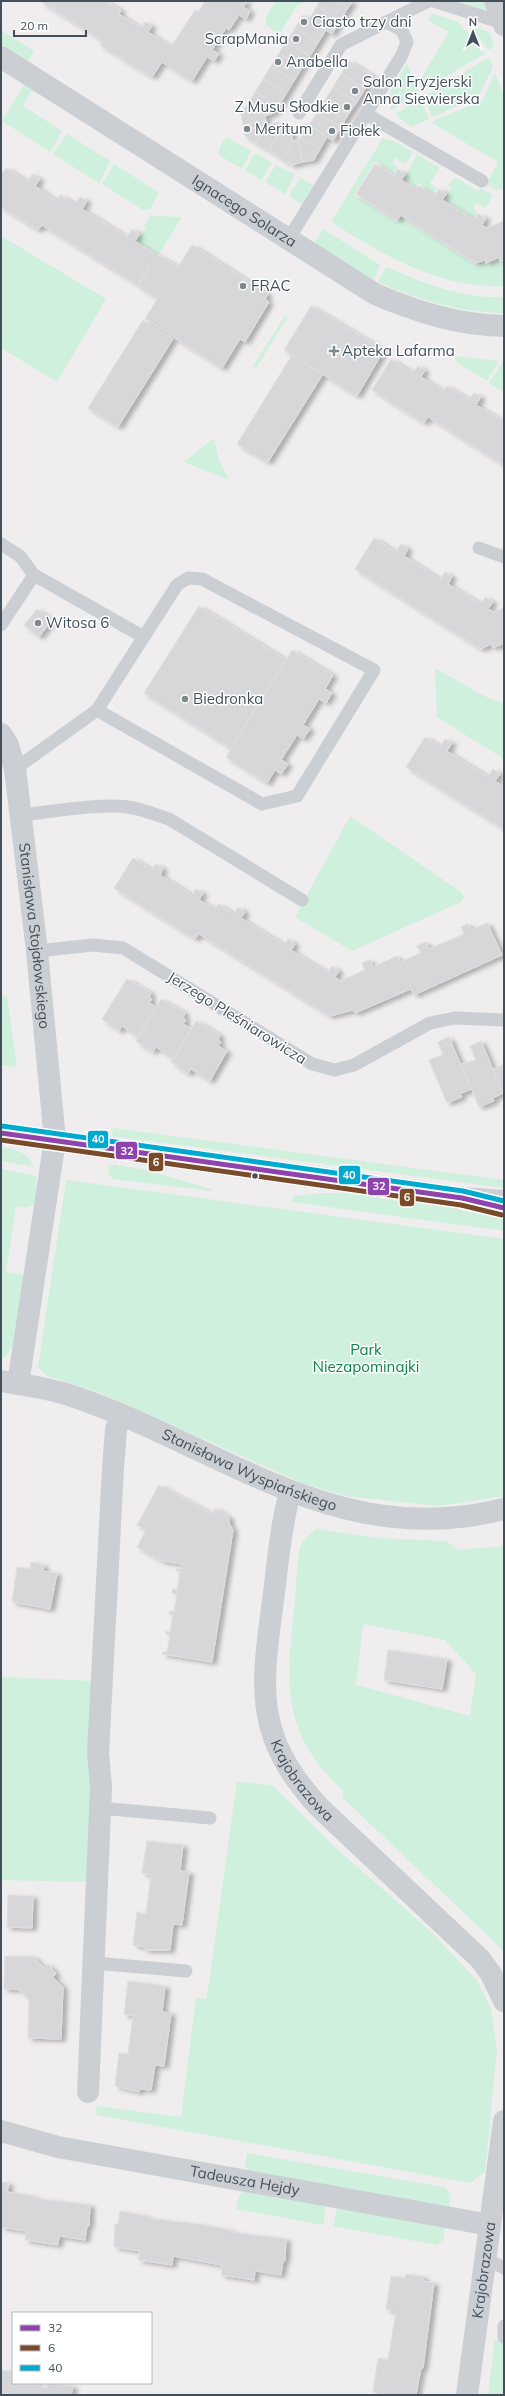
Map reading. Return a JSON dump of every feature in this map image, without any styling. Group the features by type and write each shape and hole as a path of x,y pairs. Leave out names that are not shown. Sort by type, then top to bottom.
{"street":[{"path":"495,1 504,24"},
{"name":"Ignacego Solarza","path":"1,57 370,291 399,304 460,323 504,326"},
{"name":"Stanisława Stojałowskiego","path":"1,734 8,745 15,769 37,951 55,1140 10,1382"},
{"path":"1,1133 462,1198 504,1201"},
{"path":"462,1198 504,1208"},
{"name":"Stanisława Wyspiańskiego","path":"10,1382 70,1395 122,1416 290,1492 340,1509 371,1516 449,1518 504,1509"},
{"path":"88,2092 100,1808 98,1753 116,1429 122,1416"},
{"name":"Krajobrazowa","path":"290,1492 283,1526 264,1668 266,1704 276,1746 302,1788 320,1808 480,1959 491,1974 504,2001"},
{"name":"Krajobrazowa","path":"467,2395 504,2121"},
{"name":"Tadeusza Hejdy","path":"1,2131 58,2147 490,2225"}],"lane":[{"path":"299,113 341,45 429,1"},
{"path":"434,1 504,24"},
{"path":"288,240 402,55 407,42 402,30 386,22"},
{"path":"366,114 482,181"},
{"path":"1,544 20,556 34,574 142,636"},
{"path":"479,548 504,556"},
{"path":"1,626 34,574"},
{"path":"15,769 97,710 176,584 188,578 202,579 374,670 297,796 262,804 97,710"},
{"path":"20,815 108,806 128,807 152,813 169,820 302,900"},
{"name":"Jerzego Pleśniarowicza","path":"37,951 92,945 123,948 312,1064 335,1070 354,1065 430,1023 455,1018 504,1020"},
{"path":"100,1808 210,1818"},
{"path":"94,1963 186,1971"},
{"path":"504,2326 504,2337"}],"green space":[{"path":"276,1 306,1 297,6 279,34 266,25 266,17"},
{"path":"459,1 483,1 487,11"},
{"path":"431,13 458,22 485,53 422,91 419,81 449,32 429,21"},
{"path":"468,25 489,32 494,46 489,50"},
{"path":"1,30 34,51 28,61 1,44"},
{"path":"489,57 493,67 478,97 432,117 424,97"},
{"path":"407,63 419,93 391,110 389,93"},
{"path":"495,73 504,96 504,188 496,190 487,184 498,162 432,123 433,121 483,100"},
{"path":"24,85 32,90 23,106 62,131 50,152 2,121"},
{"path":"421,99 429,119 411,127 395,114"},
{"path":"67,134 110,161 99,183 53,154"},
{"path":"226,137 251,151 242,169 219,155 220,147"},
{"path":"383,138 396,142 413,152 406,164 395,158 392,163 398,167 394,173 375,161 354,195 398,223 401,217 475,265 484,262 485,265 498,260 500,264 504,262 504,286 481,286 458,282 414,268 373,247 333,223 332,220"},
{"path":"255,153 272,162 262,180 245,170"},
{"path":"417,154 440,168 430,183 437,188 434,193 418,183 416,187 404,179"},
{"path":"114,164 159,193 150,209 143,210 102,184"},
{"path":"276,165 295,175 285,194 265,182"},
{"path":"455,177 476,190 482,189 493,195 486,208 476,203 473,209 478,212 474,218 444,199 451,188 448,186"},
{"path":"300,178 315,186 303,205 289,196"},
{"path":"150,216 182,217 159,254 137,241 146,227 144,225"},
{"path":"323,229 380,265 374,280 314,244"},
{"path":"1,236 106,299 57,382 1,348"},
{"path":"386,267 415,279 458,293 488,297 504,297 504,313 471,310 440,304 393,288 378,282"},
{"path":"285,316 288,317 256,368 253,366"},
{"path":"453,356 499,361 487,381 458,363"},
{"path":"504,361 504,392 489,383"},
{"path":"214,438 219,460 229,480 184,462"},
{"path":"435,668 484,696 504,704 504,759 437,717"},
{"path":"350,816 461,892 464,897 461,902 352,951 295,917"},
{"path":"7,996 17,1067 1,1065 1,997"},
{"path":"113,1128 504,1180 504,1188 112,1136"},
{"path":"1,1147 20,1152 28,1158 34,1167 1,1161"},
{"path":"109,1164 143,1169 211,1189 211,1191 112,1179 108,1172"},
{"path":"1,1169 37,1176 35,1204 27,1208 16,1206 6,1272 24,1275 13,1345 7,1355 1,1360"},
{"name":"Park Niezapominajki","path":"66,1180 504,1239 504,1496 438,1506 346,1496 302,1483 98,1392 47,1376 38,1367"},
{"path":"322,1193 342,1193 451,1208 504,1219 504,1231 292,1202 293,1196"},
{"path":"316,1529 377,1538 447,1541 457,1550 504,1546 504,1951 343,1798 343,1791 322,1769 307,1747 297,1725 289,1681 298,1563 301,1545","holes":["363,1624 445,1640 476,1674 470,1716 356,1685"]},
{"path":"1,1677 95,1681 87,1882 1,1880"},
{"path":"237,1781 273,1786 336,1848 431,1932 476,1979 491,2008 497,2051 485,2172 470,2183 97,2115 96,2106 181,2117 196,1998 206,1999 209,1983"},
{"path":"247,2153 444,2187 450,2196 449,2207 249,2171 245,2166"},
{"path":"245,2192 326,2206 323,2225 236,2209 240,2194"},
{"path":"337,2208 445,2228 443,2240 437,2245 333,2226"},
{"path":"495,2339 504,2341 504,2395 488,2395"}],"building":[{"path":"40,1 106,1 121,10 119,14 141,28 145,22 152,26 148,32 171,47 195,10 198,12 205,1 247,1 243,7 250,11 246,19 239,15 229,30 226,28 212,50 219,54 214,61 207,57 192,81 162,62 152,77 100,45 103,41"},
{"path":"320,1 337,1 348,8 340,21 317,6"},
{"path":"337,1 353,1 348,8"},
{"path":"317,6 340,21 332,34 309,19"},
{"path":"303,15 326,30 318,43 295,28"},
{"path":"295,28 318,43 310,56 287,41"},
{"path":"287,41 310,56 302,68 279,53"},
{"path":"279,53 302,68 294,81 271,66"},
{"path":"349,61 373,76 365,89 341,74"},
{"path":"271,66 294,81 286,94 263,79"},
{"path":"341,74 365,89 357,102 333,87"},
{"path":"263,79 286,94 279,106 255,92"},
{"path":"333,87 357,102 348,115 325,100"},
{"path":"255,92 279,106 274,113 265,116 247,105"},
{"path":"325,100 348,115 341,127 317,113"},
{"path":"247,105 265,116 266,121 243,125 241,114"},
{"path":"317,113 341,127 333,141 309,125"},
{"path":"266,121 267,125 256,143 245,136 243,125"},
{"path":"277,122 283,127 269,150 256,143 267,125"},
{"path":"305,123 327,137 320,149 301,139 300,131"},
{"path":"283,127 291,132 293,141 282,159 269,150"},
{"path":"301,139 320,149 314,160 303,162 297,140"},
{"path":"297,140 303,162 292,165 282,159 293,141"},
{"path":"375,164 394,176 398,169 405,174 401,180 416,190 419,186 434,196 439,189 446,194 442,200 474,220 478,214 486,218 482,225 487,228 504,221 504,260 500,261 499,257 486,263 485,260 475,263 401,215 397,220 356,194"},
{"path":"6,168 28,182 32,174 40,179 35,186 57,201 60,195 75,204 80,197 87,201 82,209 127,237 132,229 139,234 135,241 156,255 138,285 42,225 38,230 1,207 1,175"},
{"path":"192,245 268,294 265,299 269,302 245,342 240,339 222,368 145,319 158,298 138,286 158,255 178,267"},
{"path":"311,306 384,350 357,396 284,350"},
{"path":"143,320 173,339 118,427 88,408"},
{"path":"292,355 323,374 268,462 237,444"},
{"path":"391,359 413,373 418,366 425,370 421,377 443,391 447,386 469,400 474,393 481,397 476,405 504,422 504,465 428,417 424,423 372,390"},
{"path":"374,538 396,552 401,544 408,549 404,556 440,579 445,572 452,576 448,584 481,604 485,597 493,602 488,609 494,612 504,608 504,643 493,648 491,644 481,649 355,569"},
{"path":"199,606 286,660 231,748 144,693"},
{"name":"Witosa 6","path":"37,609 52,620 39,637 24,625"},
{"path":"292,650 333,675 325,689 332,693 326,703 319,699 303,725 310,729 303,739 297,735 281,760 288,764 281,774 275,770 267,783 226,757"},
{"path":"425,737 440,746 445,739 452,743 447,751 488,777 493,769 500,774 495,781 504,787 504,829 406,767"},
{"path":"133,858 152,870 156,864 163,868 160,875 192,895 196,889 203,893 199,900 215,909 218,904 234,914 238,907 245,912 241,918 284,945 288,939 295,944 291,950 328,973 332,966 339,971 335,977 340,981 365,970 362,963 370,960 373,967 397,956 400,962 421,953 417,946 421,944 426,942 429,949 464,934 461,927 468,924 471,930 487,923 502,955 414,995 411,989 355,1013 353,1010 330,1016 199,934 195,939 114,888"},
{"path":"127,979 151,993 149,997 152,999 149,1003 156,1007 139,1037 122,1026 119,1031 102,1019"},
{"path":"161,999 185,1013 183,1018 186,1020 183,1024 192,1029 174,1059 156,1047 153,1052 136,1041"},
{"path":"196,1021 220,1035 218,1040 221,1042 218,1046 227,1051 210,1081 191,1069 188,1074 171,1062"},
{"path":"449,1037 471,1089 460,1094 462,1097 447,1103 429,1060 443,1055 438,1042"},
{"path":"481,1041 503,1093 493,1098 494,1101 479,1107 461,1064 476,1060 470,1046"},
{"path":"504,1065 504,1096 493,1069"},
{"path":"159,1485 212,1514 215,1508 229,1517 229,1523 233,1530 212,1662 162,1654 163,1652 167,1652 170,1635 166,1634 166,1631 170,1632 173,1615 169,1614 170,1611 174,1612 177,1594 172,1593 173,1589 177,1590 180,1571 176,1571 177,1568 181,1569 182,1564 162,1561 137,1547 146,1530 137,1525"},
{"path":"31,1562 44,1565 43,1571 57,1573 50,1609 12,1602 17,1567 30,1569"},
{"path":"388,1650 447,1659 442,1689 384,1680"},
{"path":"147,1841 183,1845 180,1871 189,1872 182,1925 173,1924 170,1950 145,1950 145,1947 133,1945 137,1912 146,1914 151,1875 142,1873"},
{"path":"8,1895 33,1896 32,1928 7,1927"},
{"path":"5,1956 34,1957 44,1968 48,1964 56,1974 53,1977 63,1987 61,2039 28,2038 29,2000 19,1989 4,1989"},
{"path":"128,1981 165,1986 162,2012 171,2013 164,2066 155,2065 151,2090 140,2089 139,2092 115,2086 119,2053 128,2054 133,2015 124,2015"},
{"path":"1,2182 9,2183 7,2192 34,2196 34,2198 90,2205 89,2226 87,2226 85,2240 59,2236 58,2245 25,2240 26,2231 1,2227"},
{"path":"120,2211 147,2216 147,2218 204,2225 230,2230 230,2232 286,2239 285,2261 283,2261 281,2275 255,2271 254,2280 221,2275 222,2265 173,2256 172,2265 138,2260 140,2251 114,2247 115,2224 118,2224"},
{"path":"406,2274 424,2277 423,2281 434,2283 423,2368 421,2368 416,2395 382,2395 373,2392 378,2358 388,2360 396,2311 386,2309 391,2276 405,2278"},
{"path":"2,2370 12,2372 12,2384 38,2384 38,2386 47,2388 48,2384 73,2386 71,2395 1,2395"}],"transit line":[{"name":"40","path":"2,1126 463,1191 504,1201"},
{"name":"32","path":"1,1133 462,1198 504,1208"},
{"name":"6","path":"1,1140 461,1205 502,1215"}],"place":[{"name":"Ciasto trzy dni","path":"304,22"},
{"name":"ScrapMania","path":"296,39"},
{"name":"Anabella","path":"278,62"},
{"name":"Salon Fryzjerski Anna Siewierska","path":"355,91"},
{"name":"Z Musu Słodkie","path":"347,107"},
{"name":"Meritum","path":"247,129"},
{"name":"Fiołek","path":"332,131"},
{"name":"FRAC","path":"243,286"},
{"name":"Apteka Lafarma","path":"334,351"},
{"name":"Witosa 6","path":"38,623"},
{"name":"Biedronka","path":"185,699"}]}
